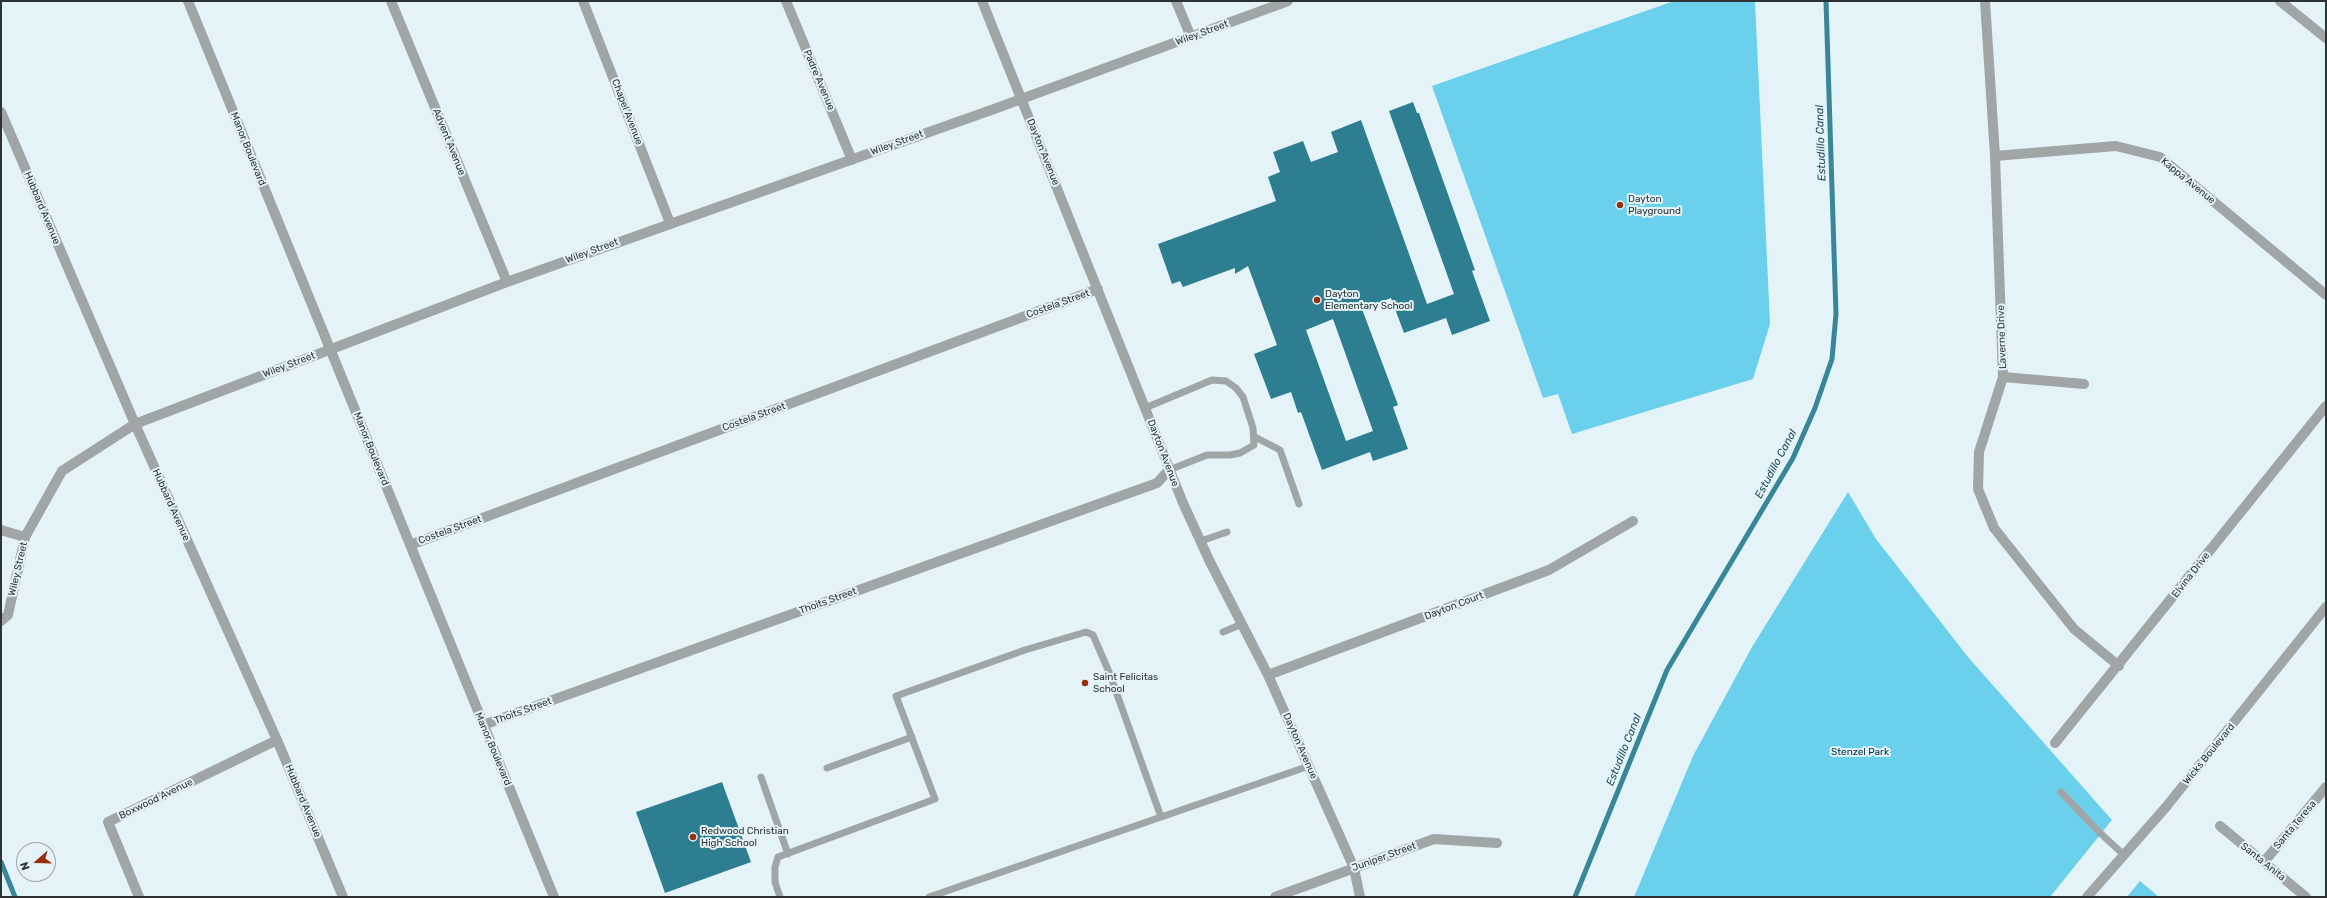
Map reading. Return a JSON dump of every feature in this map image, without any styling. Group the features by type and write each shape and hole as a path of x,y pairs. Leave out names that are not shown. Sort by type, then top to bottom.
{"street":[{"name":"Manor Boulevard","path":"188,1 554,897"},
{"name":"Advent Avenue","path":"391,1 507,282"},
{"name":"Chapel Avenue","path":"583,1 670,223"},
{"name":"Padre Avenue","path":"786,1 852,160"},
{"name":"Dayton Avenue","path":"982,1 1169,470 1201,541 1268,675 1309,766 1354,868 1360,897"},
{"path":"1176,1 1191,37"},
{"name":"Wiley Street","path":"1,621 8,615 26,537 62,471 135,424 507,282 670,223 852,160 1288,1"},
{"name":"Laverne Drive","path":"1986,1 1995,156 2003,377 1979,452 1978,489 1994,528 2074,629 2119,666"},
{"path":"2280,1 2326,38"},
{"name":"Hubbard Avenue","path":"1,112 135,424 277,740 343,897"},
{"name":"Kappa Avenue","path":"1995,156 2116,146 2160,157 2326,295"},
{"name":"Costela Street","path":"410,545 1098,289"},
{"path":"2003,377 2084,384"},
{"name":"Elvina Drive","path":"2055,743 2119,666 2326,406"},
{"name":"Thoits Street","path":"483,725 1157,483 1169,470"},
{"name":"Dayton Court","path":"1268,675 1549,570 1633,521"},
{"path":"1,530 26,537"},
{"name":"Wicks Boulevard","path":"2087,897 2123,854 2166,807 2326,607"},
{"name":"Boxwood Avenue","path":"139,897 108,822 277,740"},
{"name":"Santa Teresa","path":"2264,862 2326,787"},
{"name":"Santa Anita","path":"2220,826 2306,897"},
{"name":"Juniper Street","path":"1276,897 1434,839 1497,843"}],"lane":[{"path":"1145,408 1212,380 1226,381 1236,388 1243,397 1255,437 1254,445 1248,450 1230,455 1207,455 1169,470"},
{"path":"1255,437 1280,450 1300,504"},
{"path":"1201,541 1227,532"},
{"path":"1223,632 1242,624"},
{"path":"780,897 775,882 775,867 778,857 935,799 896,696 1025,650 1086,632 1093,635 1109,672 1161,817"},
{"path":"828,768 912,737"},
{"path":"929,897 1309,766"},
{"path":"761,777 788,854"},
{"path":"2061,792 2098,831 2123,854"}],"green space":[{"name":"Dayton Playground","path":"1674,1 1755,1 1770,324 1753,379 1572,434 1558,394 1543,398 1432,86"},
{"name":"Stenzel Park","path":"1848,492 1876,539 1968,657 2112,820 2050,897 1634,897 1693,756 1752,647"},
{"path":"2140,881 2159,897 2127,897"}],"building":[{"path":"1413,102 1417,113 1419,113 1475,270 1472,271 1490,321 1452,335 1446,318 1404,333 1391,298 1362,309 1398,405 1393,407 1408,449 1373,461 1370,452 1322,470 1301,412 1298,413 1291,392 1271,399 1254,354 1277,345 1248,266 1235,274 1235,268 1183,287 1180,281 1172,284 1158,244 1276,201 1268,177 1280,172 1273,152 1303,141 1311,162 1338,152 1331,132 1361,120 1427,304 1454,294 1389,111","holes":["1333,319 1373,431 1346,441 1306,330"]},
{"name":"Redwood Christian High School","path":"722,782 751,862 665,893 636,812"}],"waterway":[{"name":"Estudillo Canal","path":"1575,897 1667,670 1793,458 1815,408 1832,359 1836,314 1826,1"},
{"path":"1,862 15,897"}],"place":[{"name":"Dayton Playground","path":"1620,205"},
{"name":"Dayton Elementary School","path":"1317,300"},
{"name":"Saint Felicitas School","path":"1085,683"},
{"name":"Redwood Christian High School","path":"693,837"}]}
